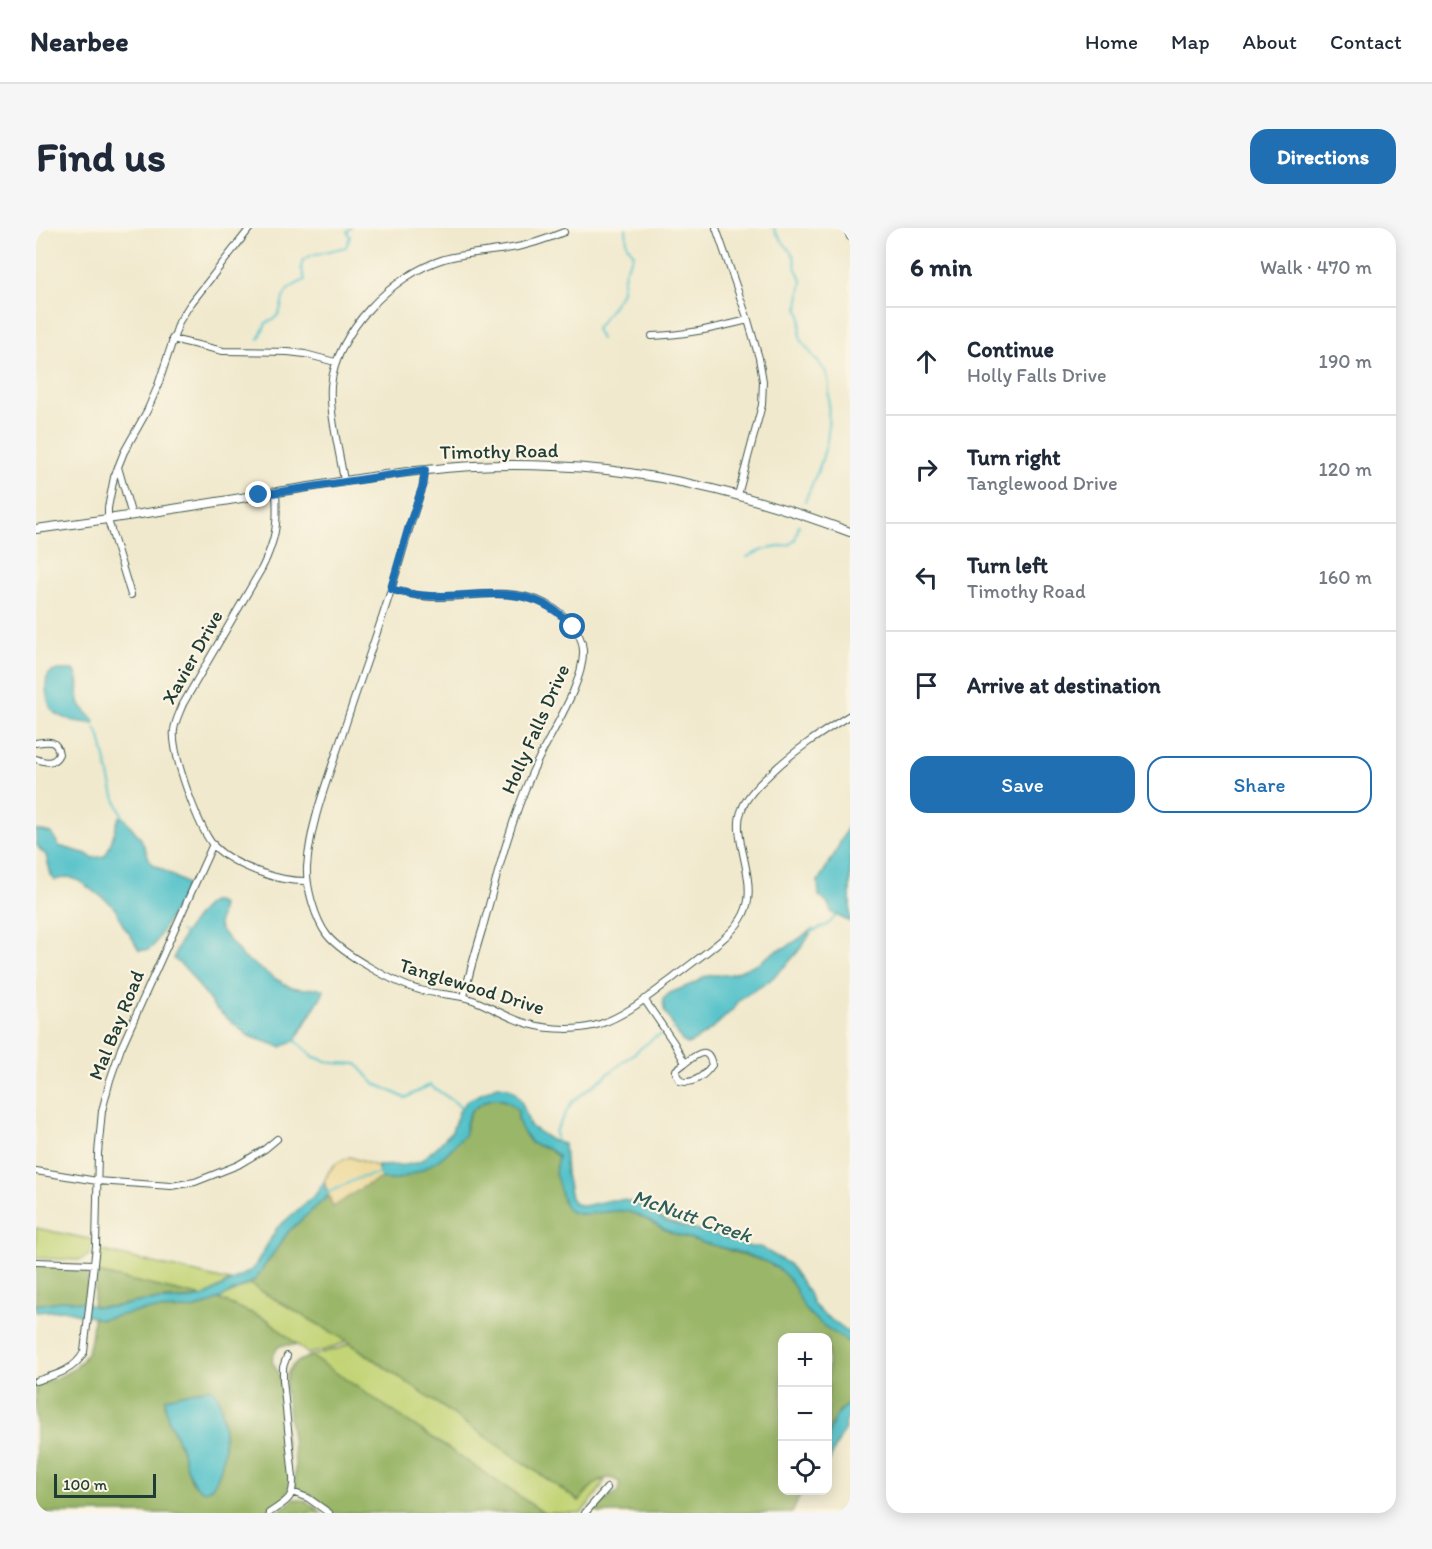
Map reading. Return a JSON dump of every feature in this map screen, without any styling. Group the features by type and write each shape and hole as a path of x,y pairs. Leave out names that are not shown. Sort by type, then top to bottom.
{"main road":[{"name":"Timothy Road","path":"36,529 108,520 425,470 477,466 552,466 646,475 691,483 800,513 850,532"}],"street":[{"path":"131,595 108,520 114,477 157,388 179,322 250,228"},
{"path":"716,228 748,320 759,358 764,392 738,495"},
{"path":"847,228 850,237"},
{"path":"344,481 331,402 331,388 335,363 348,338 367,313 387,291 426,266 444,259 528,245 564,232"},
{"path":"652,336 710,330 748,320"},
{"path":"172,339 223,351 288,352 335,363"},
{"path":"118,467 132,516"},
{"name":"Tanglewood Drive","path":"425,470 423,486 318,810 308,850 307,881 318,917 328,937 387,977 408,987 464,997 514,1019 541,1026 581,1028 601,1023 644,999 721,941 741,921 748,902 749,889 739,823 741,810 748,798 759,784 787,758 811,739 850,715"},
{"name":"Xavier Drive","path":"276,492 277,518 273,545 183,704 174,730 176,752 186,784 198,818 213,844 234,861 287,880 307,881"},
{"name":"Holly Falls Drive","path":"391,589 416,596 431,597 503,594 528,597 549,606 561,615 573,627 583,643 583,659 577,681 531,775 512,826 475,950 464,997"},
{"path":"36,743 52,742 59,754 54,761 50,762 36,759"},
{"name":"Mal Bay Road","path":"36,1381 62,1373 80,1360 84,1352 97,1225 98,1153 102,1111 121,1048 213,844"},
{"path":"644,999 685,1063"},
{"path":"702,1052 708,1055 712,1065 699,1078 686,1083 680,1081 676,1073 676,1070 685,1063 702,1052"},
{"path":"36,1171 97,1181 171,1186 195,1182 238,1166 277,1139"},
{"path":"36,1262 93,1264"},
{"path":"269,1513 286,1500 292,1492 283,1380 283,1367 287,1356"},
{"path":"585,1513 608,1488"},
{"path":"292,1492 314,1501 329,1513"}],"green space":[{"path":"494,1098 512,1103 518,1111 518,1120 531,1143 548,1149 558,1157 555,1174 565,1204 571,1212 627,1211 670,1232 767,1262 786,1273 819,1322 850,1343 850,1402 839,1411 832,1427 832,1333 778,1333 778,1495 800,1495 792,1513 600,1513 594,1509 619,1492 620,1483 614,1479 608,1478 597,1482 579,1501 347,1341 249,1284 254,1281 289,1231 328,1196 333,1206 381,1178 392,1180 458,1141 464,1134 472,1111 482,1103"},
{"path":"36,1228 94,1240 88,1256 79,1260 36,1258"},
{"path":"99,1250 230,1281 203,1297 97,1273"},
{"path":"36,1264 81,1266 87,1270 87,1304 66,1300 36,1305"},
{"path":"97,1273 203,1297 152,1300 113,1307 93,1306"},
{"path":"249,1284 347,1341 332,1348 308,1354 268,1320 218,1299"},
{"path":"218,1299 268,1320 297,1345 278,1347 272,1361 279,1374 290,1481 285,1497 263,1513 42,1513 36,1502 36,1385 72,1370 80,1363 90,1345 93,1317 101,1319 147,1310 191,1309 207,1305","holes":["209,1388 215,1391 224,1428 223,1460 213,1485 205,1491 191,1480 180,1445 168,1420 165,1405 166,1398"]},
{"path":"349,1343 579,1501 594,1483 605,1480 581,1513 544,1513 311,1356 340,1348"},
{"path":"311,1356 544,1513 333,1513 312,1495 298,1491 295,1488 295,1462 285,1385 292,1366"},
{"path":"295,1499 306,1502 322,1513 276,1513"}],"sand":[{"path":"350,1157 377,1166 381,1178 333,1207 324,1182 333,1166"}],"water":[{"path":"58,670 74,670 79,684 80,704 95,722 93,724 56,714 50,707 46,689 47,678 49,674"},
{"path":"119,817 125,819 141,839 151,863 187,884 154,945 148,950 139,950 109,902 79,881 69,877 55,880 51,875 46,855 38,848 36,830 51,834 59,846 87,854 92,858 105,856"},
{"path":"850,822 850,922 832,913 828,904 819,896 818,881"},
{"path":"212,902 222,905 220,929 243,957 290,987 324,990 295,1041 281,1047 249,1036 215,1008 188,971 174,959 188,928 200,912"},
{"path":"812,930 804,944 769,981 745,995 706,1033 687,1044 682,1041 664,1010 663,999 670,993 697,982 703,977 728,975 740,971 760,962"},
{"path":"497,1086 511,1089 516,1094 530,1126 551,1140 564,1144 566,1174 571,1198 576,1204 584,1206 611,1200 624,1200 638,1204 667,1222 751,1247 760,1247 789,1264 809,1293 813,1304 850,1334 850,1343 811,1315 803,1306 789,1279 766,1262 670,1232 629,1212 583,1214 570,1211 565,1205 555,1174 558,1156 548,1149 531,1143 522,1130 518,1120 518,1111 510,1103 501,1099 491,1099 472,1110 464,1136 436,1162 405,1177 391,1180 381,1178 377,1166 419,1162 452,1131 460,1109 468,1100"},
{"path":"324,1182 328,1196 289,1231 254,1281 207,1305 191,1309 147,1310 101,1319 63,1310 36,1312 36,1305 66,1300 96,1307 114,1307 144,1301 203,1297 250,1271 277,1228 316,1194"},
{"path":"209,1388 215,1391 219,1400 224,1428 224,1445 219,1475 213,1485 205,1491 196,1486 189,1475 166,1411 166,1398"},
{"path":"850,1402 850,1416 844,1424 845,1428 832,1455 832,1424"}],"waterway":[{"path":"259,339 266,323 277,316 287,291 305,280 301,267 303,260 312,255 346,247 350,237 347,231 351,228"},
{"path":"601,339 596,329 621,294 625,271 634,254 627,245 626,228"},
{"path":"774,228 794,256 796,269 802,280 798,307 801,316 800,337 826,372 829,384 826,445 805,501"},
{"path":"747,557 762,550 789,545 795,540 799,525"},
{"path":"95,728 100,737 114,796 125,822"},
{"path":"811,932 827,925 836,916"},
{"path":"180,931 186,935"},
{"path":"557,1144 555,1132 572,1102 655,1037 661,1035"},
{"path":"294,1039 314,1057 333,1063 357,1064 374,1083 405,1098 430,1085 463,1108"},
{"name":"McNutt Creek","path":"325,1194 359,1178 382,1173"}],"route":[{"path":"259,495 425,470 423,486 391,589 416,596 431,597 503,594 528,597 549,606 567,619 573,627"}]}
